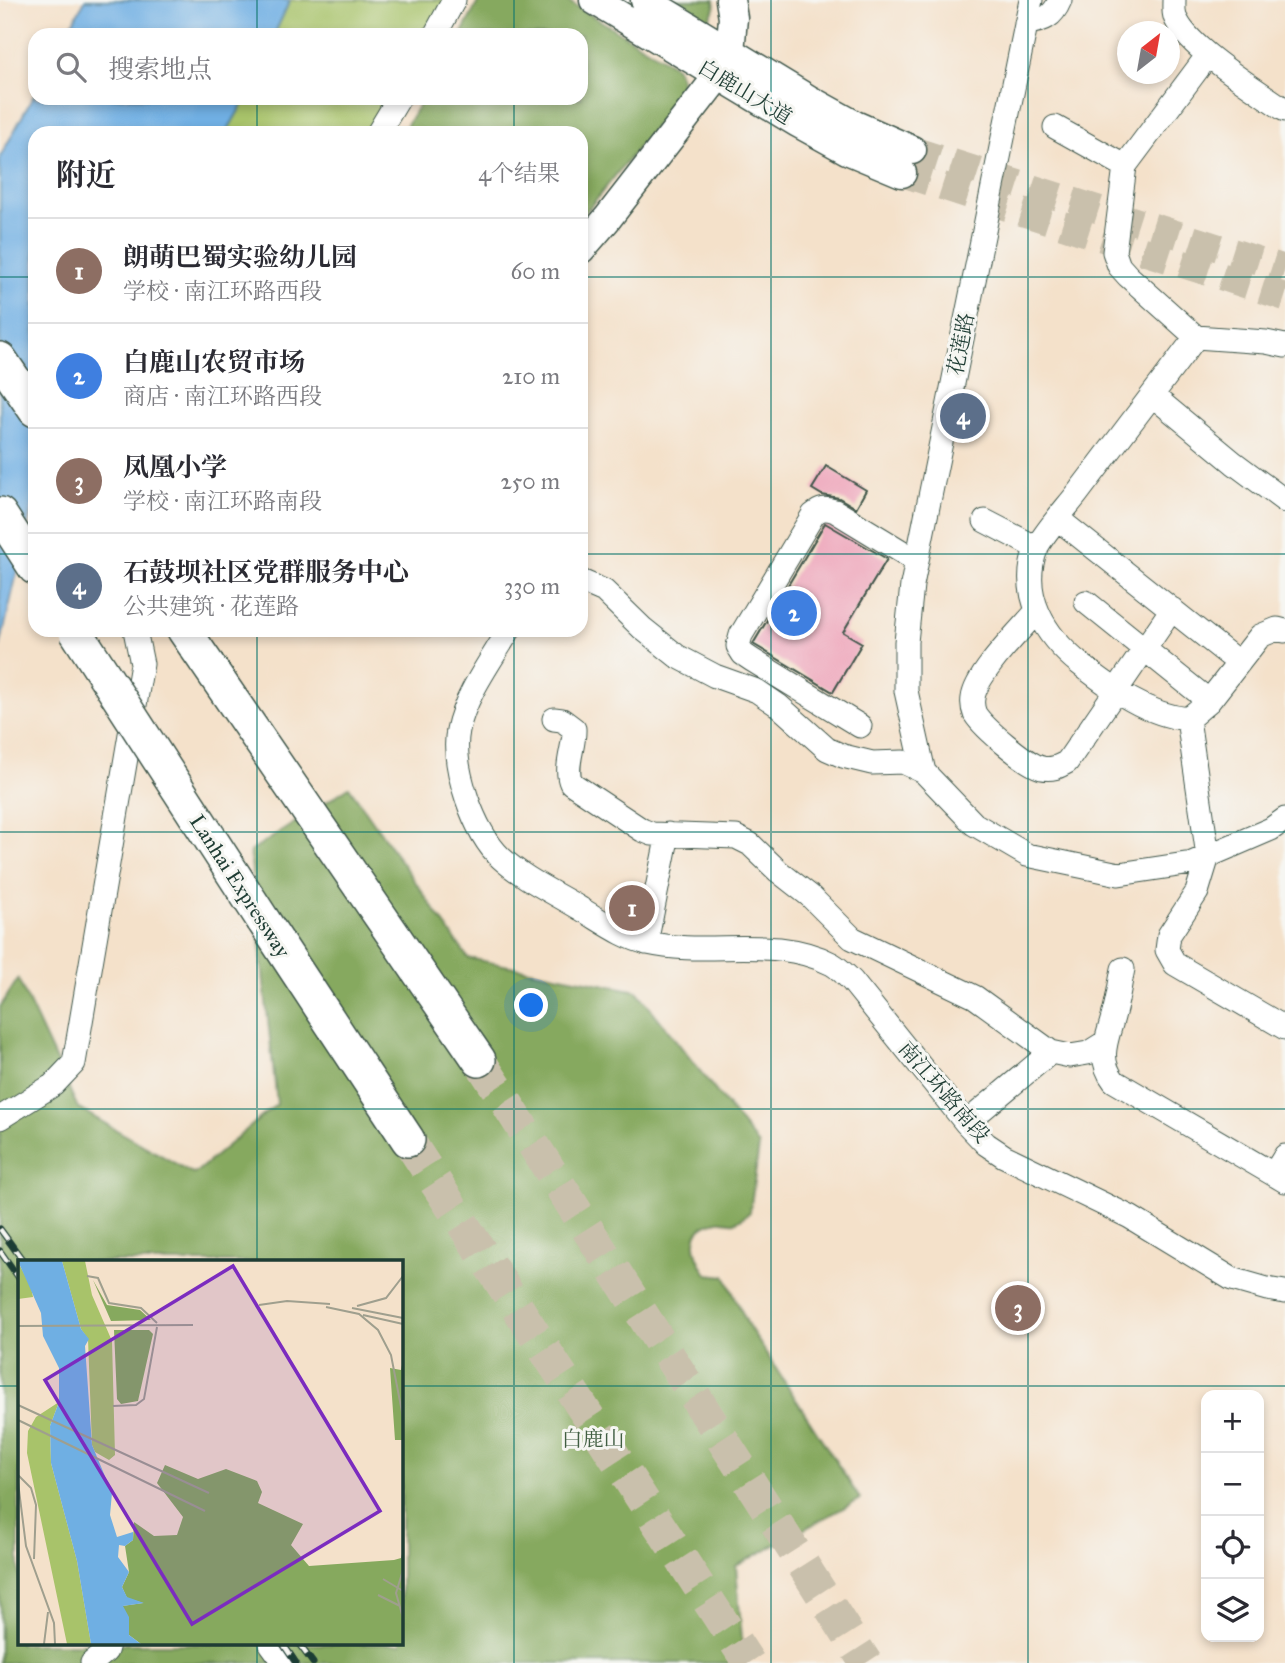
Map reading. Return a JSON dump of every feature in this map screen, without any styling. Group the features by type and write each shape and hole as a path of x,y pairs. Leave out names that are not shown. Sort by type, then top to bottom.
{"highway":[{"path":"0,359 28,400"},
{"path":"0,514 28,557"},
{"name":"Lanhai Expressway","path":"80,637 408,1140"},
{"path":"189,637 479,1060"}],"main road":[{"name":"白鹿山大道","path":"594,0 724,64"},
{"name":"白鹿山大道","path":"645,0 724,64 847,150 907,162"},
{"path":"588,240 724,64 733,18 730,0"}],"street":[{"path":"439,28 454,0"},
{"name":"花莲路","path":"924,772 906,691 906,642 917,561 1031,0"},
{"path":"1026,23 1044,20 1052,15 1060,0"},
{"path":"1174,0 1175,18 1182,31 1209,55 1285,110"},
{"path":"1209,55 1125,166 1114,252 1119,266 1196,337 1285,346"},
{"path":"382,126 395,105"},
{"path":"1055,127 1125,166"},
{"path":"1196,337 1037,548 1031,593 1036,612 1049,633 1069,655 1116,691 1167,717 1188,719 1209,701 1260,636 1277,629 1285,631"},
{"path":"1152,395 1285,501"},
{"path":"860,726 743,654 738,646 740,635 819,509 827,508 835,512 917,561"},
{"path":"1058,519 1239,663"},
{"path":"985,521 1037,548"},
{"path":"588,584 604,592 677,656 715,676 757,691 779,706 827,749 872,763 903,762 924,772 974,824 1027,855 1119,874 1200,859 1271,829 1285,819"},
{"path":"1086,602 1209,701"},
{"path":"1036,612 980,677 974,689 973,711 1031,764 1057,768 1067,762 1172,610"},
{"path":"0,1118 53,1085 74,1063 142,664 136,637"},
{"name":"南江环路南段","path":"505,637 470,699 458,730 457,756 464,790 486,839 499,856 516,870 620,932 646,943 681,948 782,949 811,955 834,965 852,981 966,1123 986,1144 1004,1156 1130,1217 1232,1279 1285,1292"},
{"path":"554,719 569,723 573,729 568,773 572,783 642,830 652,834 736,837 750,844 778,872 810,896 852,938 975,998 1051,1052 1070,1056 1088,1053 1104,1042"},
{"path":"1188,719 1200,859 1197,892 1169,935 1169,958 1285,1028"},
{"path":"646,943 668,834"},
{"path":"1123,969 1114,1014 1104,1042 1106,1068 1114,1081 1281,1170"},
{"path":"966,1123 1051,1052"},
{"path":"92,1663 106,1651 107,1646"},
{"path":"272,1646 285,1663"}],"green space":[{"path":"290,0 454,0 439,28 277,28"},
{"path":"479,0 566,0 672,64 681,79 680,90 672,106 588,209 588,126 406,126 419,105 588,105 588,28 465,28"},
{"path":"668,0 714,0 715,8 709,19 705,20"},
{"path":"242,105 395,105 382,126 230,126"},
{"name":"白鹿山","path":"349,787 468,958 637,991 759,1146 750,1212 735,1222 718,1221 700,1229 695,1242 698,1258 707,1274 725,1276 748,1325 860,1499 736,1566 744,1663 0,1663 0,1007 18,979 78,1108 194,1174 277,1104 250,852"}],"water":[{"path":"85,0 290,0 277,28 70,28"},
{"path":"28,105 242,105 230,126 28,126 28,525 0,647 0,157"}],"building":[{"path":"826,466 866,490 856,508 839,498 822,495 812,489"},
{"path":"825,523 887,559 843,632 862,643 833,692 753,644"}],"tunnel":[{"path":"912,150 1285,269"},
{"path":"902,173 1285,297"},
{"path":"479,1060 866,1663"},
{"path":"408,1140 749,1663"}],"railway":[{"path":"0,1229 23,1260"},
{"path":"0,1251 18,1277"},
{"path":"284,1646 296,1663"},
{"path":"300,1646 313,1663"}],"place":[{"name":"石鼓坝社区党群服务中心","path":"963,416"},
{"name":"白鹿山农贸市场","path":"794,613"},
{"name":"朗萌巴蜀实验幼儿园","path":"632,908"},
{"name":"凤凰小学","path":"1018,1308"}]}
